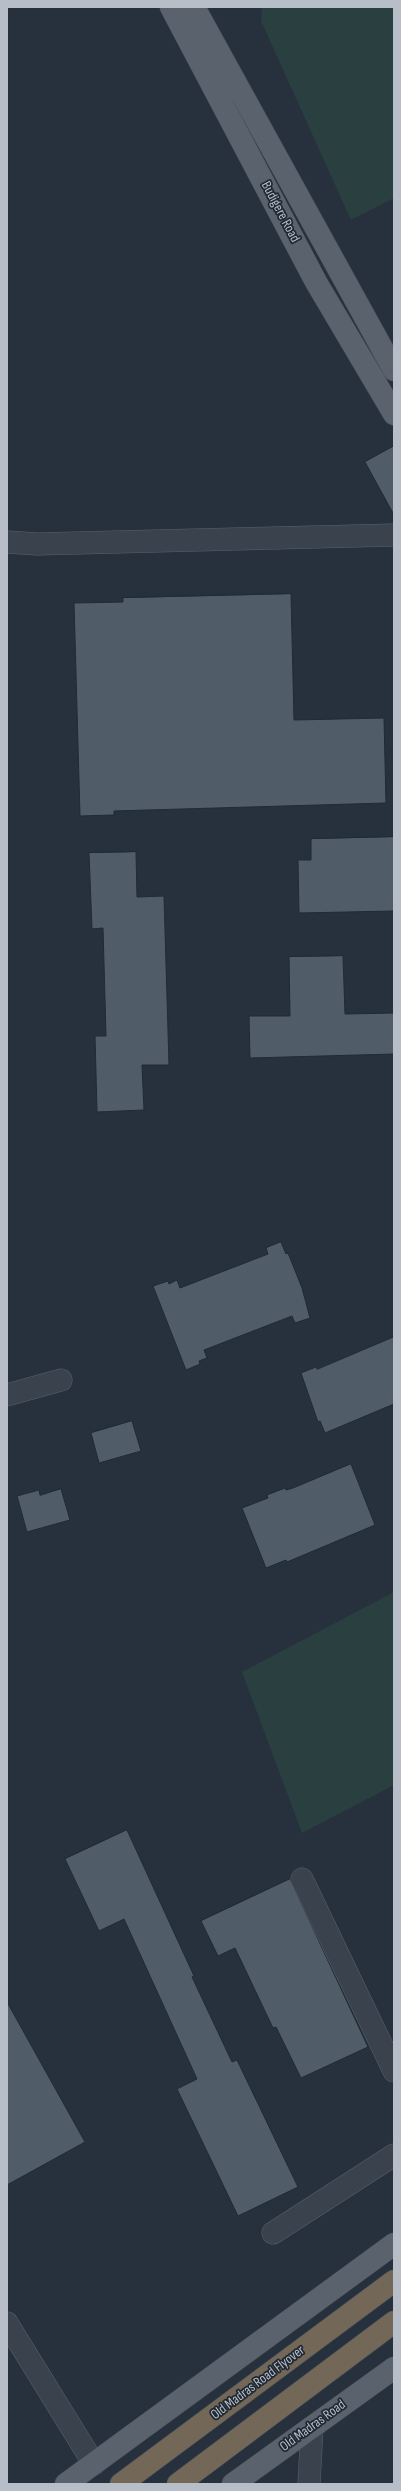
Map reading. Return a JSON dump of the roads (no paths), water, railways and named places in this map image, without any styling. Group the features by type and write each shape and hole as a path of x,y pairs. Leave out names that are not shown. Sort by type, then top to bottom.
{"highway":[{"name":"Old Madras Road Flyover","path":"121,2484 394,2280"},
{"path":"178,2484 394,2322"}],"main road":[{"name":"Budigere Road","path":"171,7 316,282 394,414"},
{"name":"Budigere Road","path":"194,7 394,370"},
{"path":"66,2484 394,2244"},
{"name":"Old Madras Road","path":"233,2484 394,2368"}],"street":[{"path":"7,542 37,544 394,535"},
{"path":"7,1395 61,1380"},
{"path":"302,1880 394,2070"},
{"path":"273,2233 394,2155"},
{"path":"7,2323 94,2464"},
{"path":"309,2484 312,2427"}]}
